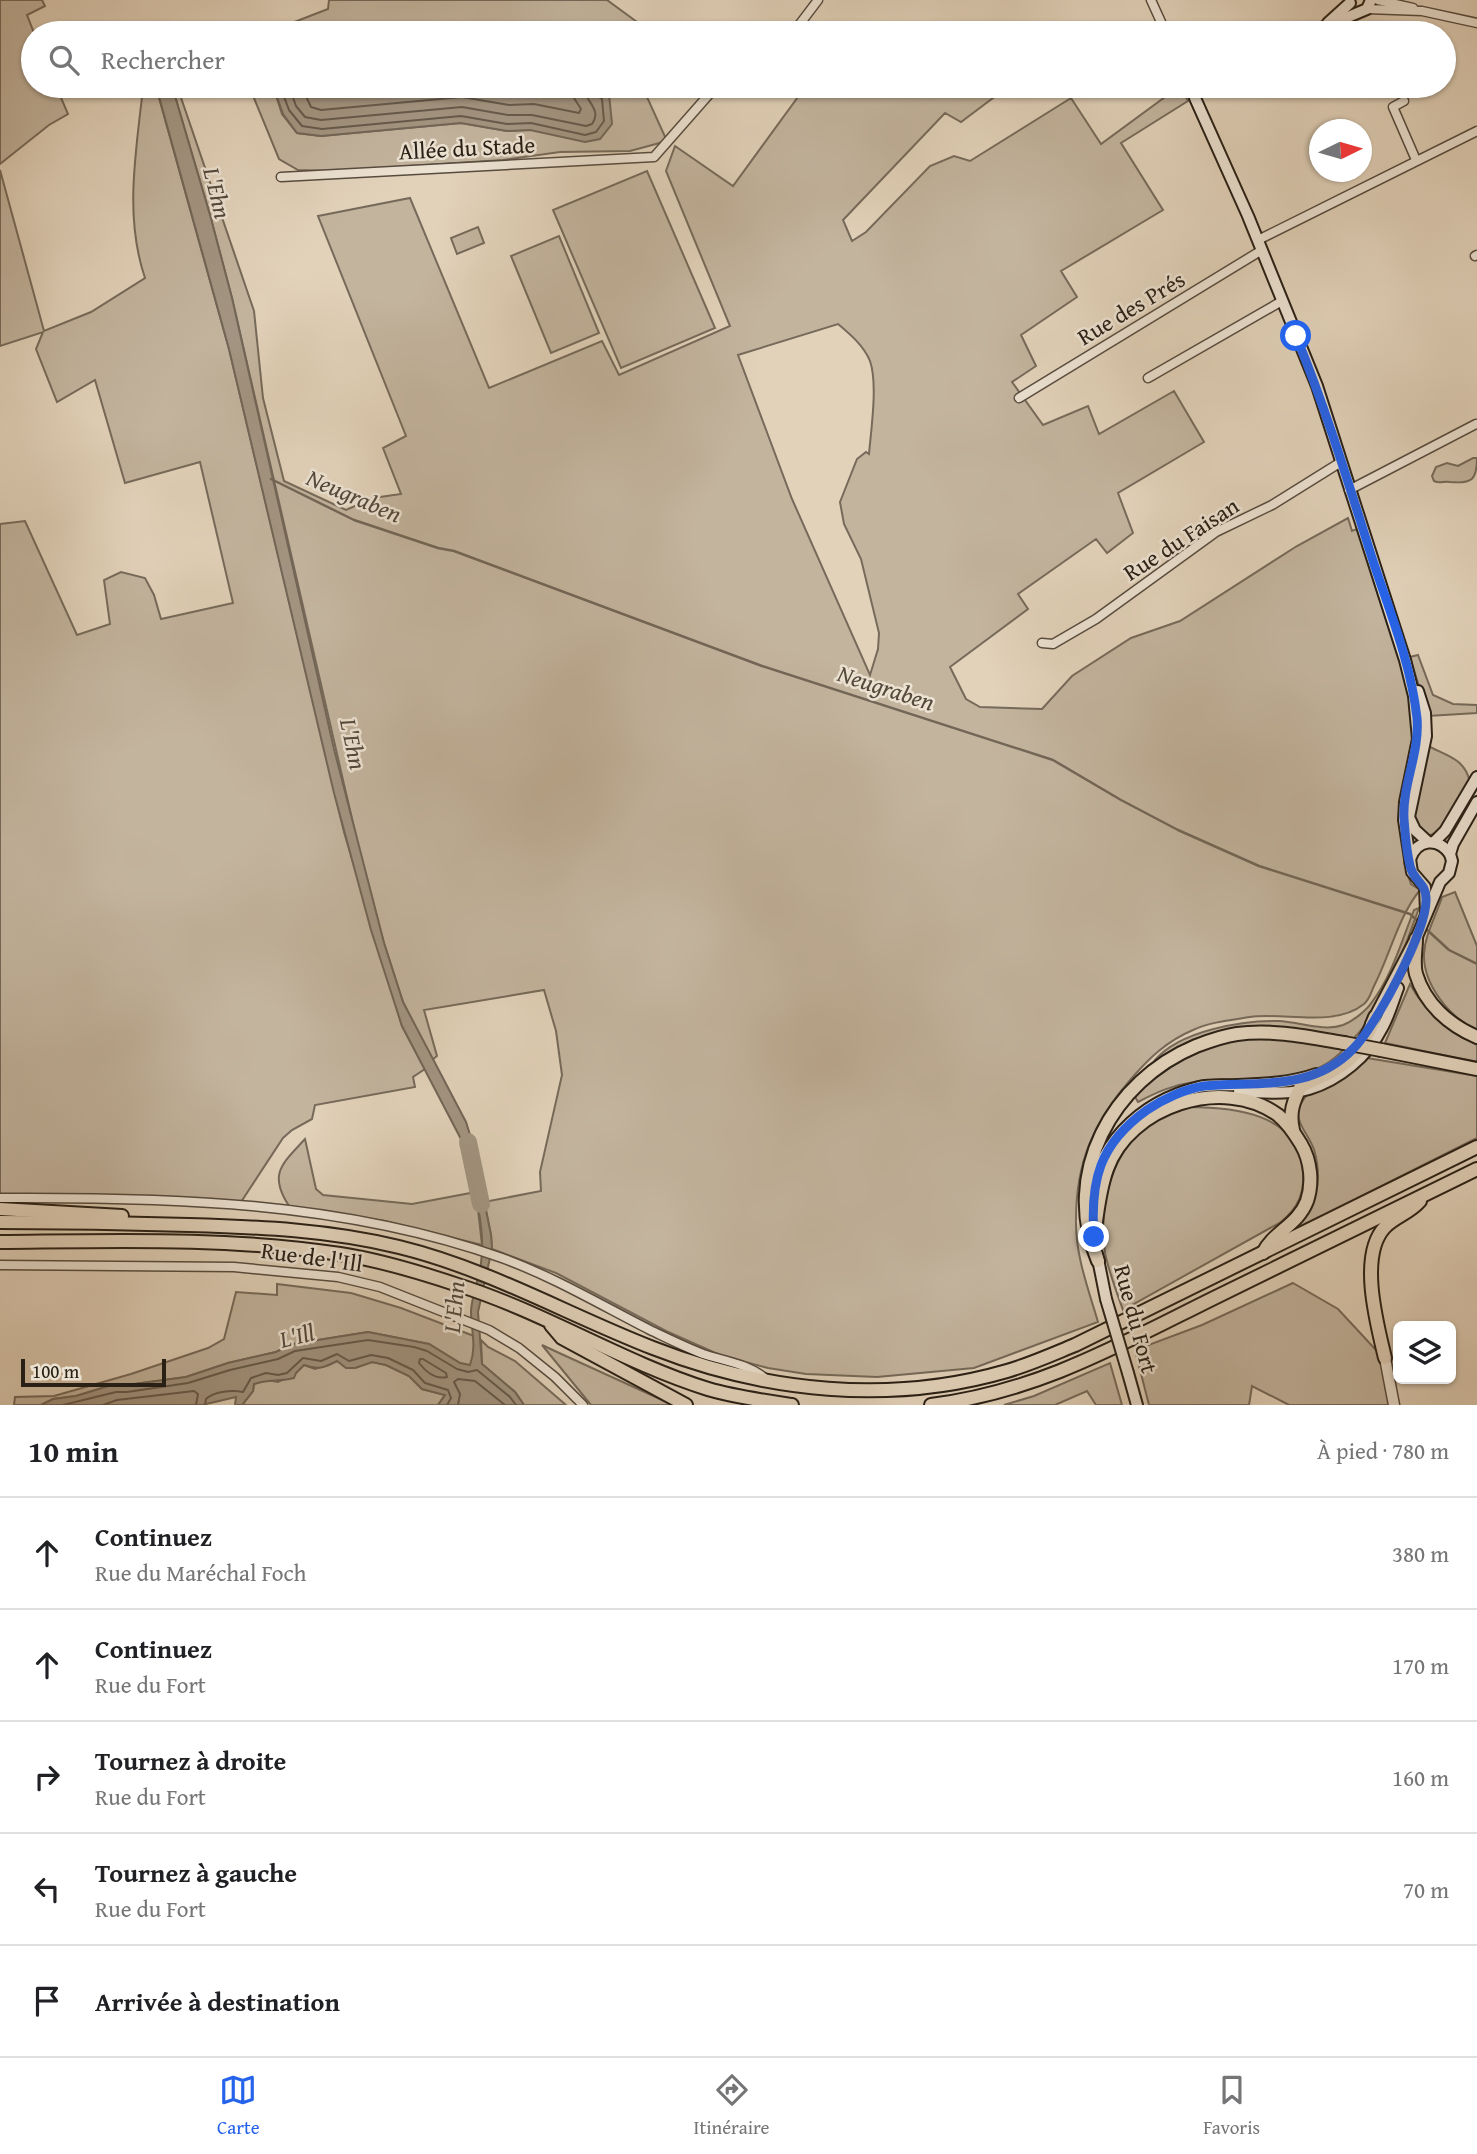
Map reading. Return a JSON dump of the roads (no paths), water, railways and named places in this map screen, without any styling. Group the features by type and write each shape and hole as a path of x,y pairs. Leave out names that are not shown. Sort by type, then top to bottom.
{"highway":[{"path":"1417,935 1415,971 1426,999 1465,1032 1477,1037"},
{"path":"1263,1253 1269,1241 1291,1226 1306,1202 1310,1186 1308,1160 1290,1119 1298,1090 1348,1062 1367,1040 1375,1017"},
{"path":"1098,1261 1087,1226 1088,1175 1104,1128 1141,1080 1179,1054 1216,1038 1238,1033 1288,1034 1477,1069"},
{"path":"1094,1237 1107,1167 1120,1144 1135,1128 1156,1113 1173,1105 1202,1098 1230,1098 1251,1103 1277,1115 1294,1132"},
{"path":"0,1222 268,1227 331,1234 401,1248 467,1268 500,1280 651,1348 708,1368 771,1383 832,1390 871,1390 928,1387 1008,1371 1075,1345 1477,1147"},
{"path":"931,1405 983,1396 1055,1375 1092,1359 1477,1168"},
{"path":"1385,1358 1373,1294 1373,1255 1376,1240 1385,1227 1414,1209 1427,1193"},
{"path":"0,1209 120,1215 132,1223"},
{"path":"0,1242 193,1242 299,1249 342,1255 400,1267 461,1285 647,1366 708,1388 792,1405"},
{"path":"0,1250 27,1242"},
{"path":"548,1321 562,1338 686,1405"}],"main road":[{"path":"1329,21 1350,1 1353,9 1366,7"},
{"path":"1337,21 1366,7"},
{"path":"1199,98 1317,386 1405,660 1423,706 1426,733 1409,817 1415,830 1431,842 1441,844 1450,854"},
{"name":"Rue du Fort","path":"1405,660 1418,727 1404,812 1412,872 1421,881 1426,892 1426,912"},
{"path":"1410,859 1416,848 1431,842 1445,831 1477,777"},
{"name":"Rue du Fort","path":"1159,1101 1201,1093 1308,1089 1333,1079 1355,1063 1383,1028 1426,912 1440,882 1449,873 1450,854 1477,802"},
{"path":"1421,881 1440,882"},
{"name":"Rue du Fort","path":"1137,1405 1107,1299 1094,1237 1092,1205 1105,1153 1116,1136 1159,1101 1200,1087 1261,1084 1314,1075 1333,1067 1353,1049 1375,1017 1417,935"}],"street":[{"path":"802,21 818,0"},
{"path":"1150,0 1160,21"},
{"path":"1378,0 1406,3 1422,11"},
{"path":"1366,7 1422,11 1477,23"},
{"name":"Allée du Stade","path":"281,177 654,157 704,98"},
{"path":"1404,101 1393,107 1416,160"},
{"name":"Rue des Prés","path":"1019,398 1260,245 1416,160 1477,131"},
{"path":"1148,378 1282,301"},
{"path":"1349,490 1476,424"},
{"name":"Rue du Faisan","path":"1042,643 1053,644 1096,619 1216,532 1272,505 1341,462"},
{"path":"0,1198 282,1209 348,1217 412,1230 547,1275 650,1330 702,1353 758,1371 771,1383"},
{"name":"Rue de l'Ill","path":"0,1265 233,1266 338,1276 380,1287 489,1330 519,1348 555,1377 583,1405"},
{"path":"1385,1358 1394,1405"}],"water":[{"path":"159,98 176,98 210,215 232,298 334,749 384,943 403,1002 466,1122 479,1164 470,1165 463,1143 402,1026 371,930 334,793 229,349"},
{"path":"277,98 609,98 612,124 600,139 585,142 530,130 507,131 461,123 321,136 297,133 283,114"},
{"path":"480,1180 492,1249 478,1312 482,1364 515,1392 524,1405 438,1405 445,1395 422,1389 409,1376 386,1365 372,1362 346,1368 337,1361 321,1367 304,1365 294,1378 254,1384 253,1391 242,1405 235,1405 236,1397 202,1405 41,1405 53,1399 76,1396 115,1384 127,1385 186,1377 228,1363 276,1352 293,1344 368,1332 429,1344 460,1363 470,1365 473,1345 472,1305 482,1253 473,1181"}],"waterway":[{"name":"Neugraben","path":"271,479 354,520 454,551 762,666 1053,760 1178,830 1259,866 1410,914 1420,923"},
{"name":"Neugraben","path":"1425,928 1449,950 1477,964"},
{"name":"L'Ehn","path":"468,1142 481,1204"}],"water label":[{"name":"L'Ill","path":"297,1336"}]}
